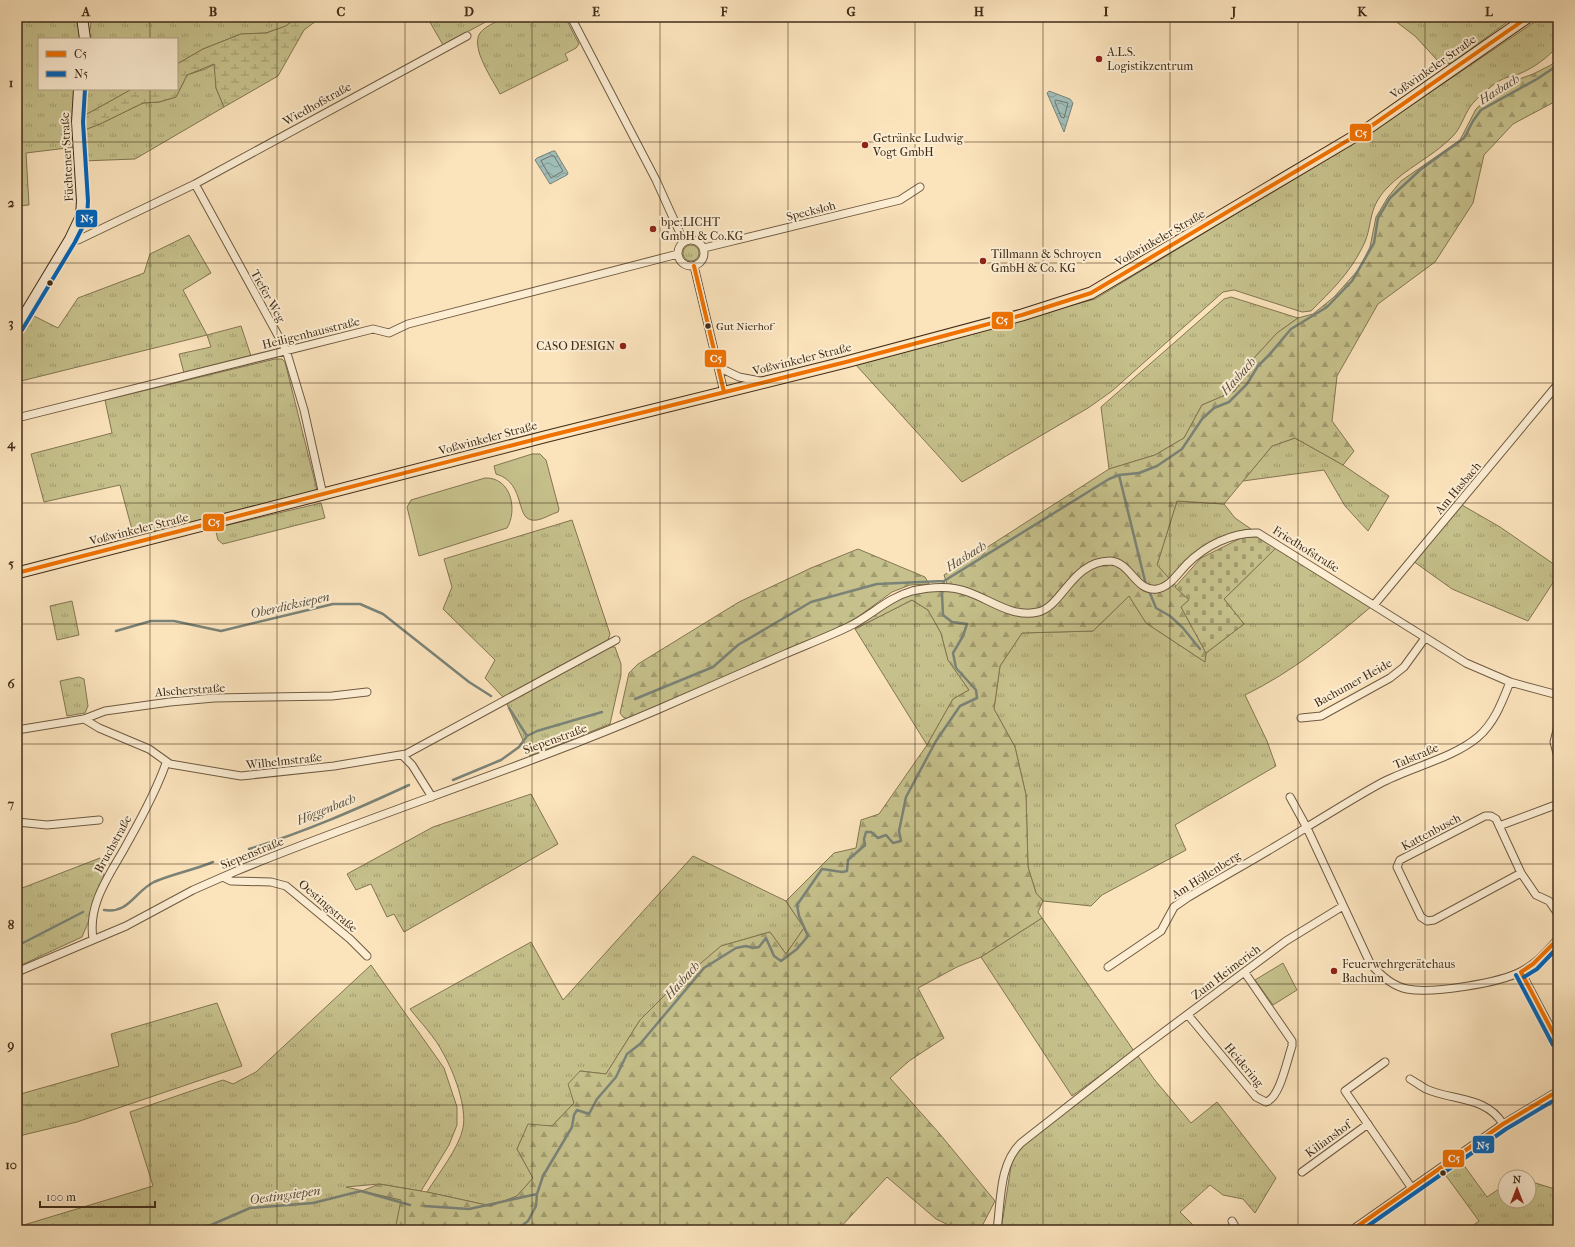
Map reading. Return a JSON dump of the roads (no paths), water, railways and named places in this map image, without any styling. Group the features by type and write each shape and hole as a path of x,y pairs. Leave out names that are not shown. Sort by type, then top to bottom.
{"main road":[{"name":"Voßwinkeler Straße","path":"17,573 1014,317 1091,293 1367,129 1528,17"}],"street":[{"path":"82,17 85,38"},
{"path":"571,17 656,180 684,242"},
{"name":"Wiedhofstraße","path":"70,239 78,240 195,184 467,36"},
{"name":"Füchtener Straße","path":"17,327 70,239 82,210 77,122 79,90"},
{"name":"Tiefer Weg","path":"195,184 286,350 304,410 323,495"},
{"name":"Specksloh","path":"704,248 900,200 920,186"},
{"path":"696,240 704,248 703,259 694,266 683,264 678,254 679,247 684,242 696,240"},
{"name":"Heiligenhausstraße","path":"17,418 373,329 389,333 408,324 678,254"},
{"path":"694,266 724,392"},
{"path":"718,366 739,377 766,381"},
{"name":"Am Hasbach","path":"1374,605 1558,384"},
{"name":"Friedhofstraße","path":"938,588 949,588 968,592 995,605 1013,611 1027,613 1038,612 1045,609 1078,574 1091,567 1106,562 1119,564 1145,588 1153,590 1163,588 1170,583 1191,561 1213,545 1233,536 1253,533 1264,535 1466,663 1510,682 1558,695"},
{"name":"Siepenstraße","path":"17,972 126,926 193,890 223,877 340,830 614,728 847,628 893,598 912,591 938,588"},
{"name":"Bachumer Heide","path":"1301,718 1321,716 1390,678 1404,667 1425,638"},
{"name":"Wilhelmstraße","path":"84,719 99,728 149,749 166,763 237,776 306,770 402,755 616,640"},
{"name":"Talstraße","path":"1307,828 1385,781 1447,755 1477,738 1493,719 1500,707 1510,682"},
{"name":"Alscherstraße","path":"17,730 84,719 105,711 189,700 332,696 366,692"},
{"path":"1558,726 1554,742 1558,757"},
{"path":"402,755 412,765 432,797"},
{"name":"Bruchstraße","path":"93,939 93,915 99,896 107,877 130,839 166,763"},
{"path":"1290,797 1307,828 1370,963 1382,977 1397,986 1412,990 1441,989 1492,981 1521,972 1533,964 1558,938"},
{"path":"1558,804 1499,826 1521,873 1536,895 1549,901 1558,914"},
{"name":"Kattenbusch","path":"1499,826 1494,817 1485,816 1400,860 1397,870 1421,917 1427,921 1434,920 1521,873"},
{"path":"17,822 48,825 99,820"},
{"name":"Am Höllenberg","path":"1108,968 1161,932 1174,907 1307,828"},
{"name":"Oestingstraße","path":"223,877 231,881 271,882 286,886 344,934 367,956"},
{"name":"Zum Heimerich","path":"997,1230 1004,1173 1014,1150 1137,1052 1286,941 1343,906"},
{"path":"1521,972 1558,1042"},
{"name":"Heidering","path":"1188,1015 1256,1097 1266,1102 1270,1101 1276,1094 1292,1042 1245,973"},
{"name":"Kilianshof","path":"1385,1062 1345,1091 1411,1187"},
{"path":"1410,1079 1426,1089 1481,1104 1495,1113 1503,1124"},
{"path":"1352,1230 1411,1187 1503,1124 1558,1091"},
{"name":"Kilianshof","path":"1302,1172 1368,1124"},
{"path":"1232,1221 1237,1230"}],"water":[{"path":"1049,91 1070,99 1073,103 1064,132 1047,93"},
{"path":"555,151 568,173 550,184 535,160"}],"waterway":[{"name":"Hasbach","path":"635,699 713,667 738,645 811,602 877,584 944,581 1109,479 1119,475 1139,473 1157,466 1182,449 1202,419 1214,408 1229,402 1247,384 1258,366 1291,329 1327,307 1352,281 1374,243 1378,218 1390,198 1420,170 1464,138 1481,110 1537,79 1558,65"},
{"path":"1119,475 1145,581 1156,608 1170,616 1183,628 1200,649"},
{"name":"Hasbach","path":"516,1230 528,1221 536,1206 537,1194 543,1176 572,1127 574,1115 577,1110 589,1114 597,1099 616,1077 627,1054 640,1044 704,968 736,948 746,946 753,948 759,947 766,938 774,956 781,961 797,949 808,936 799,916 797,905 822,869 842,872 847,871 848,860 865,845 864,839 866,832 871,832 878,838 886,835 893,843 901,841 899,831 906,797 936,741 960,706 977,698 976,690 956,668 953,653 963,636 967,624 952,622 943,615 942,594 944,581"},
{"name":"Oberdicksiepen","path":"116,631 151,621 174,621 221,631 333,604 360,604 383,614 469,682 491,696"},
{"name":"Oberdicksiepen","path":"509,708 527,736"},
{"name":"Höggenbach","path":"453,780 501,760 519,747 527,736 537,731 602,712"},
{"name":"Höggenbach","path":"249,849 330,820 409,785"},
{"path":"104,910 120,909 126,906 141,891 154,882 213,862"},
{"name":"Höggenbach","path":"17,946 83,912"},
{"name":"Oestingsiepen","path":"186,1230 211,1225 250,1208 313,1203 361,1191 410,1205"},
{"path":"424,1206 469,1209 537,1194"}],"place":[{"name":"A.L.S. Logistikzentrum","path":"1099,59"},
{"name":"Getränke Ludwig Vogt GmbH","path":"865,145"},
{"name":"bpe:LICHT GmbH & Co.KG","path":"653,229"},
{"name":"Tillmann & Schroyen GmbH & Co. KG","path":"983,261"},
{"name":"Gut Nierhof","path":"708,326"},
{"name":"CASO DESIGN","path":"623,346"},
{"name":"Feuerwehrgerätehaus Bachum","path":"1334,971"}]}
